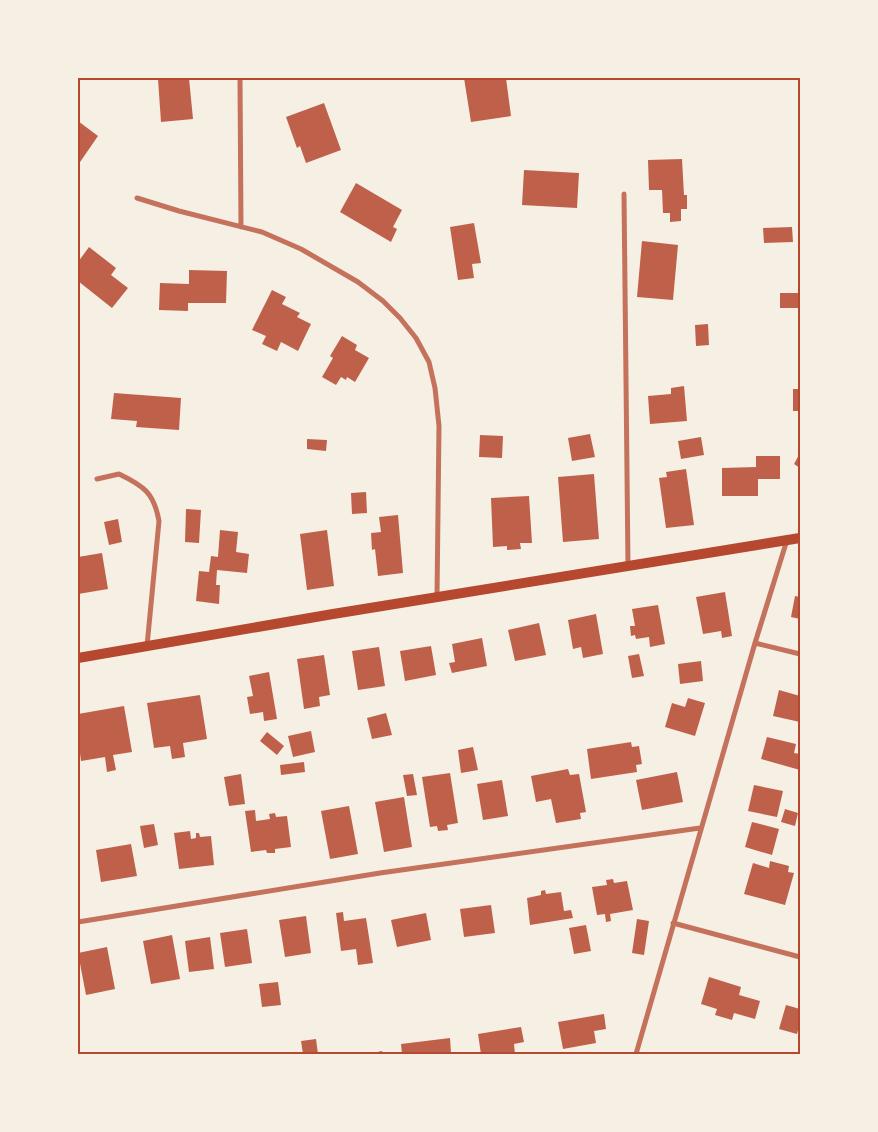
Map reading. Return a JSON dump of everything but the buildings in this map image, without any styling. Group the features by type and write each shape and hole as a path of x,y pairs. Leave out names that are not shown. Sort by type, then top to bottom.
{"main road":[{"path":"78,658 800,538"}],"street":[{"path":"240,78 241,227"},
{"path":"624,194 628,566"},
{"path":"137,198 179,211 262,232 300,249 358,282 383,301 416,338 429,362 435,388 439,426 437,597"},
{"path":"97,479 119,474 134,481 148,493 156,504 159,521 147,646"},
{"path":"636,1054 700,828 787,540"},
{"path":"755,643 800,654"},
{"path":"78,922 380,873 700,828"},
{"path":"673,923 800,956"}]}
